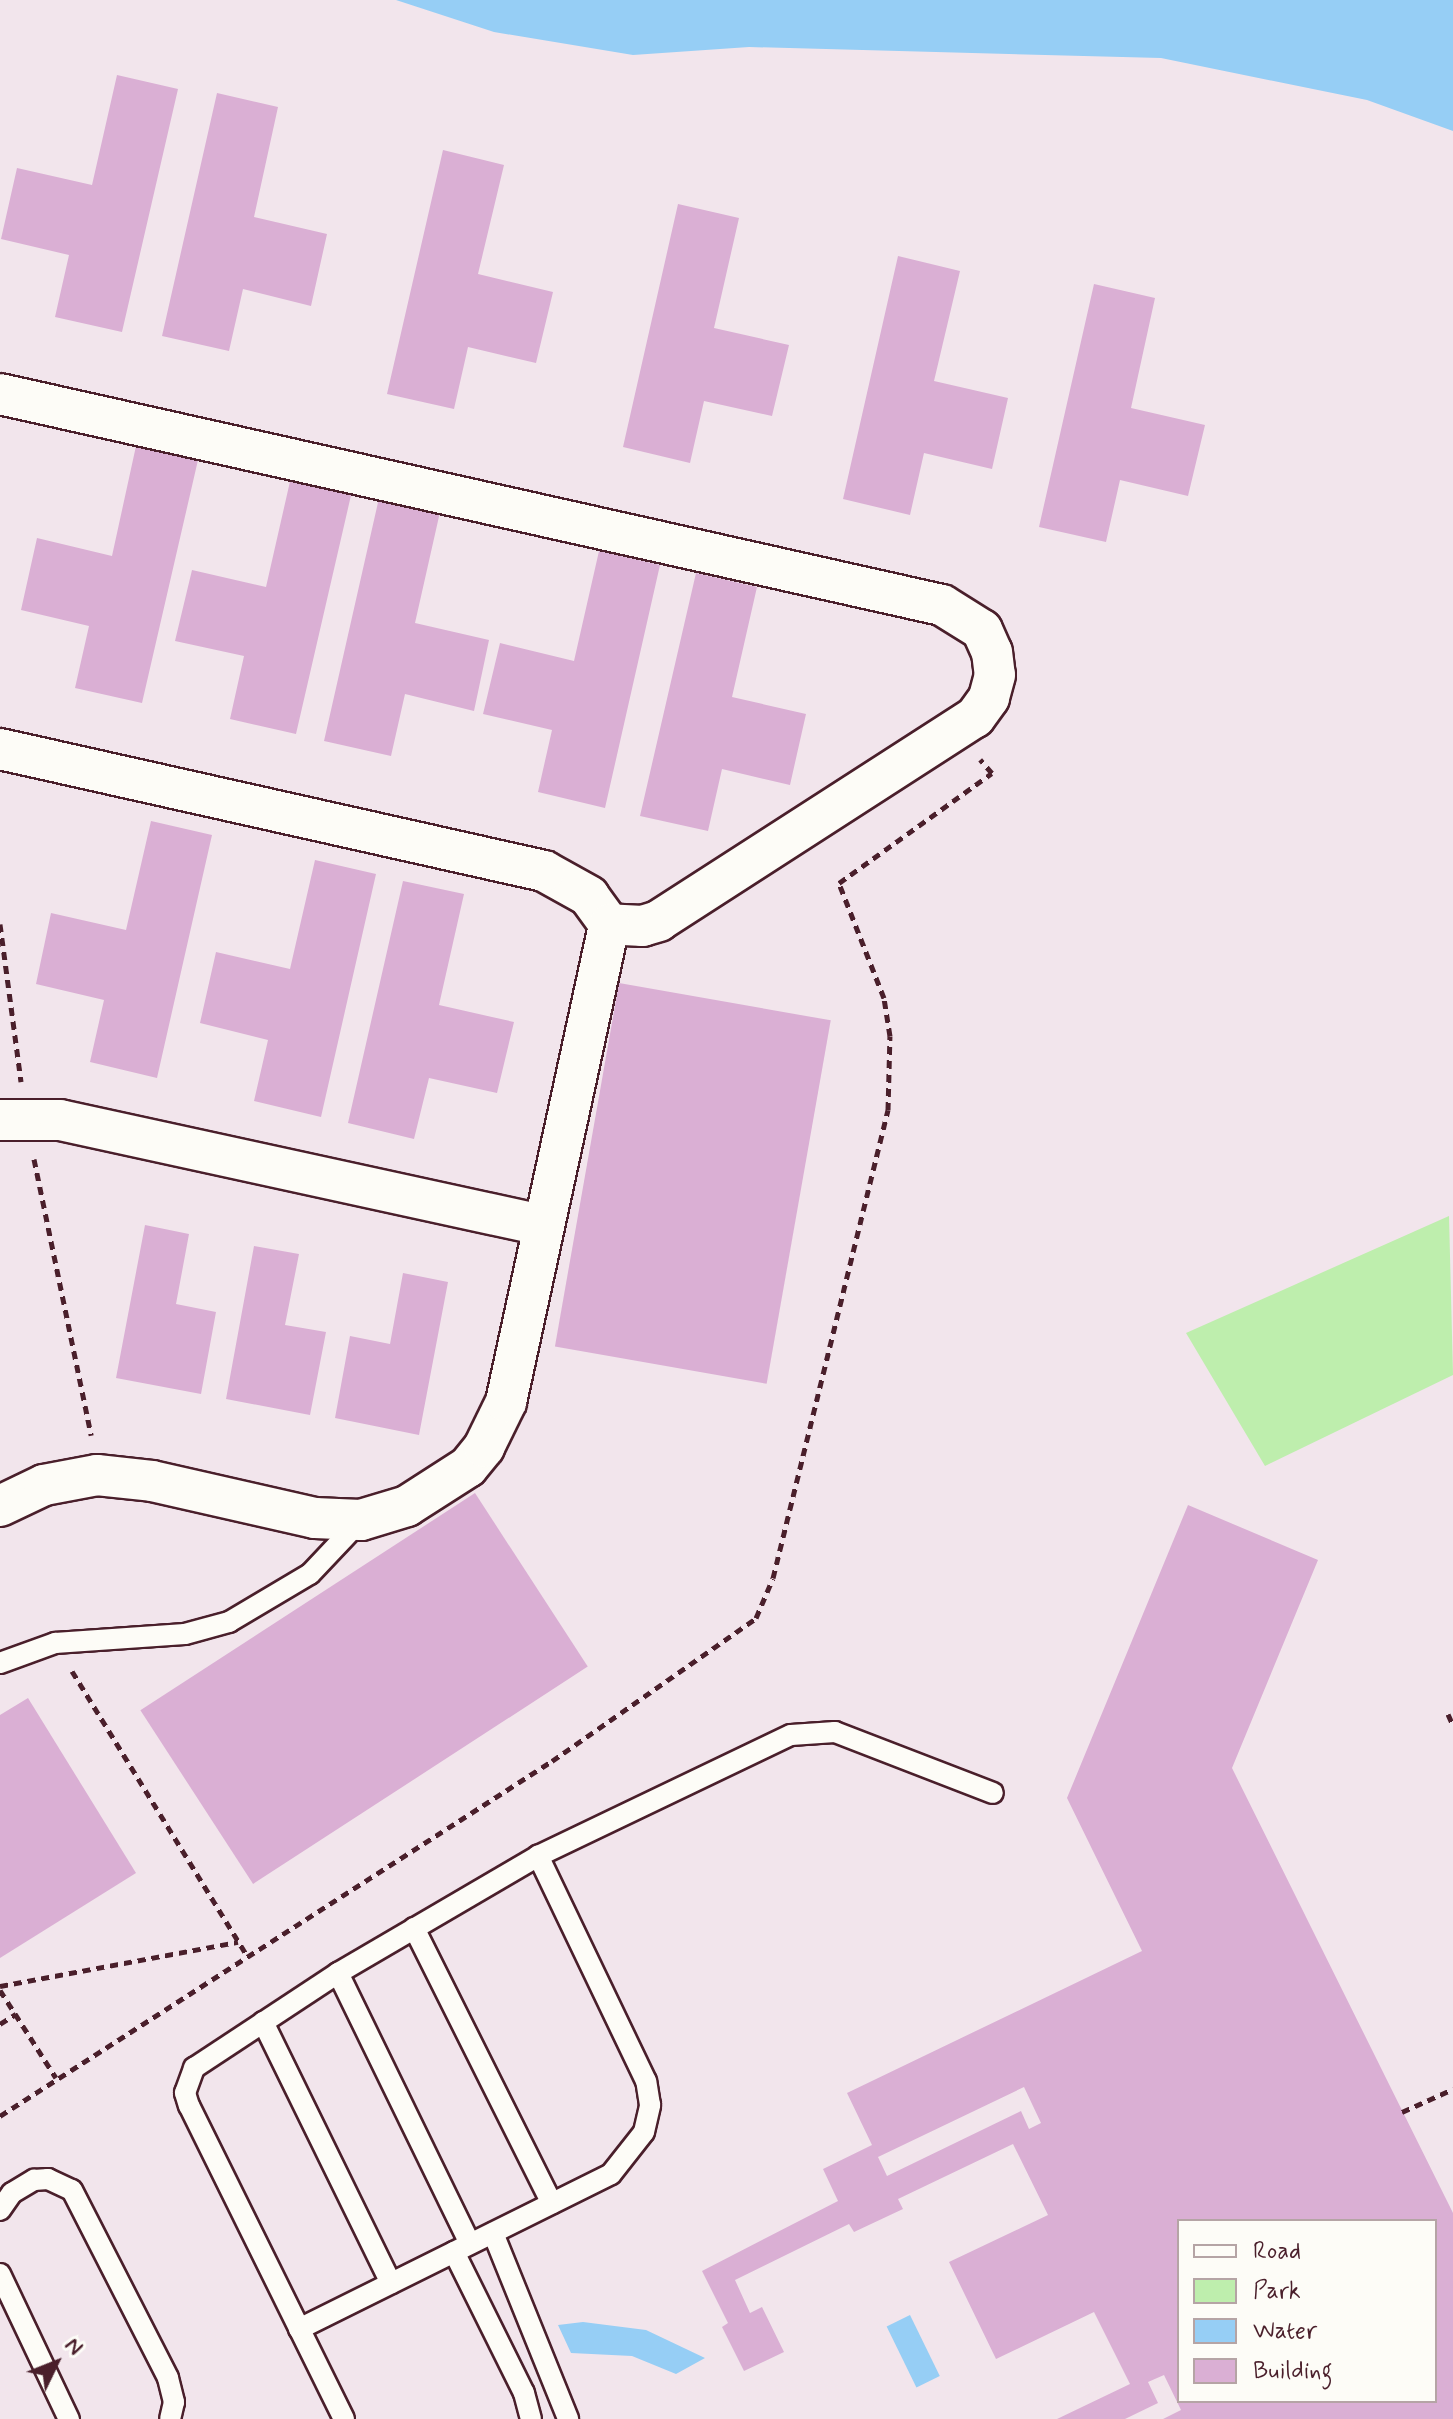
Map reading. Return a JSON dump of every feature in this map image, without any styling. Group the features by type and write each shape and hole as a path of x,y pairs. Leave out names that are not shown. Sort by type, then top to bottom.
{"street":[{"path":"0,394 942,605 982,630 992,652 995,675 989,698 956,731 659,921 634,927 609,924 589,896 544,871 0,749"},
{"path":"0,1506 44,1485 97,1475 152,1481 315,1518 361,1520 407,1506 449,1483 484,1447 506,1402 609,924"},
{"path":"13,1120 60,1120 542,1225"}],"lane":[{"path":"0,1663 55,1643 185,1634 229,1622 310,1574 361,1520"},
{"path":"344,2419 185,2093 194,2068 338,1973 538,1856 804,1731 835,1732 993,1793"},
{"path":"299,2329 611,2174 630,2155 650,2105 646,2081 538,1856"},
{"path":"414,1928 552,2203"},
{"path":"338,1973 462,2248 524,2393 531,2419"},
{"path":"263,2022 391,2283"},
{"path":"0,2210 12,2193 34,2180 48,2179 72,2190 168,2378 174,2402 170,2419"},
{"path":"493,2233 568,2419"},
{"path":"0,2274 69,2419"}],"path":[{"path":"0,2116 552,1761 743,1633 756,1618 770,1589 888,1110 890,1048 884,998 839,883 992,773 956,731"},
{"path":"0,924 13,1120 92,1440"},
{"path":"55,1643 247,1955"},
{"path":"1448,1714 1453,1725"},
{"path":"56,2078 0,1988 238,1942"},
{"path":"0,2024 16,2014"},
{"path":"1402,2112 1453,2089"}],"green space":[{"path":"1449,1216 1453,1375 1265,1466 1186,1333"}],"water":[{"path":"396,0 1453,0 1453,131 1367,100 1161,58 749,47 633,55 494,32"},
{"path":"910,2315 940,2376 916,2388 887,2326"},
{"path":"583,2322 646,2330 705,2358 676,2374 632,2356 571,2353 558,2325"}],"building":[{"path":"117,75 178,89 122,332 55,317 69,255 1,239 17,168 92,185"},
{"path":"217,93 278,107 254,217 327,234 311,306 243,289 229,351 162,336"},
{"path":"443,150 504,165 478,274 553,292 536,363 468,347 454,409 387,394"},
{"path":"678,204 739,218 714,328 789,345 772,416 704,401 690,463 623,447"},
{"path":"898,256 960,271 934,381 1008,398 992,469 924,453 910,515 843,499"},
{"path":"1094,284 1155,298 1131,408 1205,425 1188,496 1120,480 1106,542 1039,527"},
{"path":"136,446 198,460 142,703 75,688 89,626 21,610 37,538 112,556"},
{"path":"291,477 352,491 296,734 230,719 244,656 175,641 192,570 266,587"},
{"path":"379,498 440,512 415,623 489,640 474,711 405,694 391,756 324,741"},
{"path":"599,551 660,565 605,808 538,792 552,730 483,714 500,643 574,661"},
{"path":"696,573 757,587 732,697 806,714 790,785 722,769 708,831 640,816"},
{"path":"151,821 212,835 157,1078 90,1062 104,1000 36,984 51,913 126,930"},
{"path":"315,860 376,874 321,1117 254,1101 268,1040 200,1023 216,952 290,969"},
{"path":"403,881 464,894 439,1005 514,1022 497,1093 429,1078 414,1139 348,1123"},
{"path":"619,983 831,1020 767,1384 555,1346"},
{"path":"145,1225 189,1234 176,1304 216,1312 201,1394 116,1378"},
{"path":"254,1246 299,1254 285,1325 326,1332 310,1415 226,1399"},
{"path":"403,1273 448,1282 419,1435 335,1418 350,1336 390,1344"},
{"path":"475,1493 588,1667 253,1884 140,1710"},
{"path":"1188,1505 1318,1560 1232,1768 1453,2213 1453,2419 1163,2419 1181,2410 1178,2403 1437,2403 1437,2219 1177,2219 1177,2402 1164,2375 1148,2382 1158,2403 1125,2419 1057,2419 1130,2384 1094,2312 996,2359 949,2262 1048,2215 1013,2144 898,2199 903,2209 854,2232 849,2224 735,2280 750,2313 762,2307 784,2352 744,2371 722,2327 728,2323 702,2271 838,2201 823,2169 872,2145 847,2093 1142,1951 1067,1798","holes":["1024,2087 1041,2123 1029,2129 1021,2111 887,2176 878,2157"]},
{"path":"28,1698 136,1873 0,1958 0,1715"}]}
